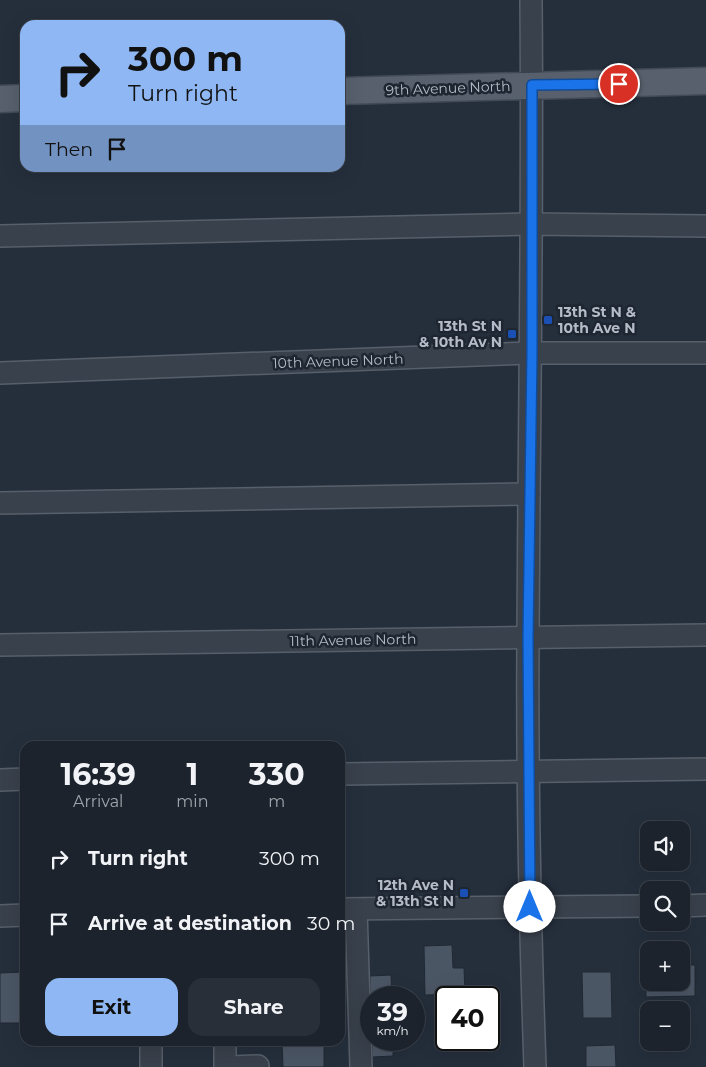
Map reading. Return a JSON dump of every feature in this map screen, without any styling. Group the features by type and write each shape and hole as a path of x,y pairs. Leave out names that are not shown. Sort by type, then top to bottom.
{"main road":[{"name":"9th Avenue North","path":"345,91 706,82"},
{"path":"0,99 20,98"}],"street":[{"path":"531,0 532,353 528,638 530,907 535,1067"},
{"path":"0,236 532,224 706,226"},
{"name":"10th Avenue North","path":"0,373 532,353 706,353"},
{"path":"0,503 529,494"},
{"name":"11th Avenue North","path":"0,645 706,635"},
{"path":"345,774 706,768"},
{"path":"0,780 20,779"},
{"path":"690,906 706,905"},
{"path":"361,1067 348,909 640,906"},
{"path":"0,916 20,915"},
{"path":"151,1046 151,1067"},
{"path":"225,1046 227,1067 258,1066"}],"building":[{"path":"452,945 453,968 464,968 465,986 435,986 435,995 425,995 424,946"},
{"path":"690,965 695,965 695,996 646,997 646,991 690,991"},
{"path":"20,972 20,1023 0,1023 0,973"},
{"path":"582,972 611,972 612,1018 583,1018"},
{"path":"391,975 391,986 370,986 370,976"},
{"path":"615,1045 616,1067 586,1067 586,1046"},
{"path":"282,1046 324,1046 324,1067 283,1067"},
{"path":"372,1051 393,1051 393,1056 372,1057"}],"place":[{"name":"13th St N & 10th Ave N","path":"548,320"},
{"name":"13th St N & 10th Av N","path":"512,334"},
{"name":"12th Ave N & 13th St N","path":"464,893"}],"route":[{"path":"530,907 528,638 532,353 532,85 619,84"}]}
